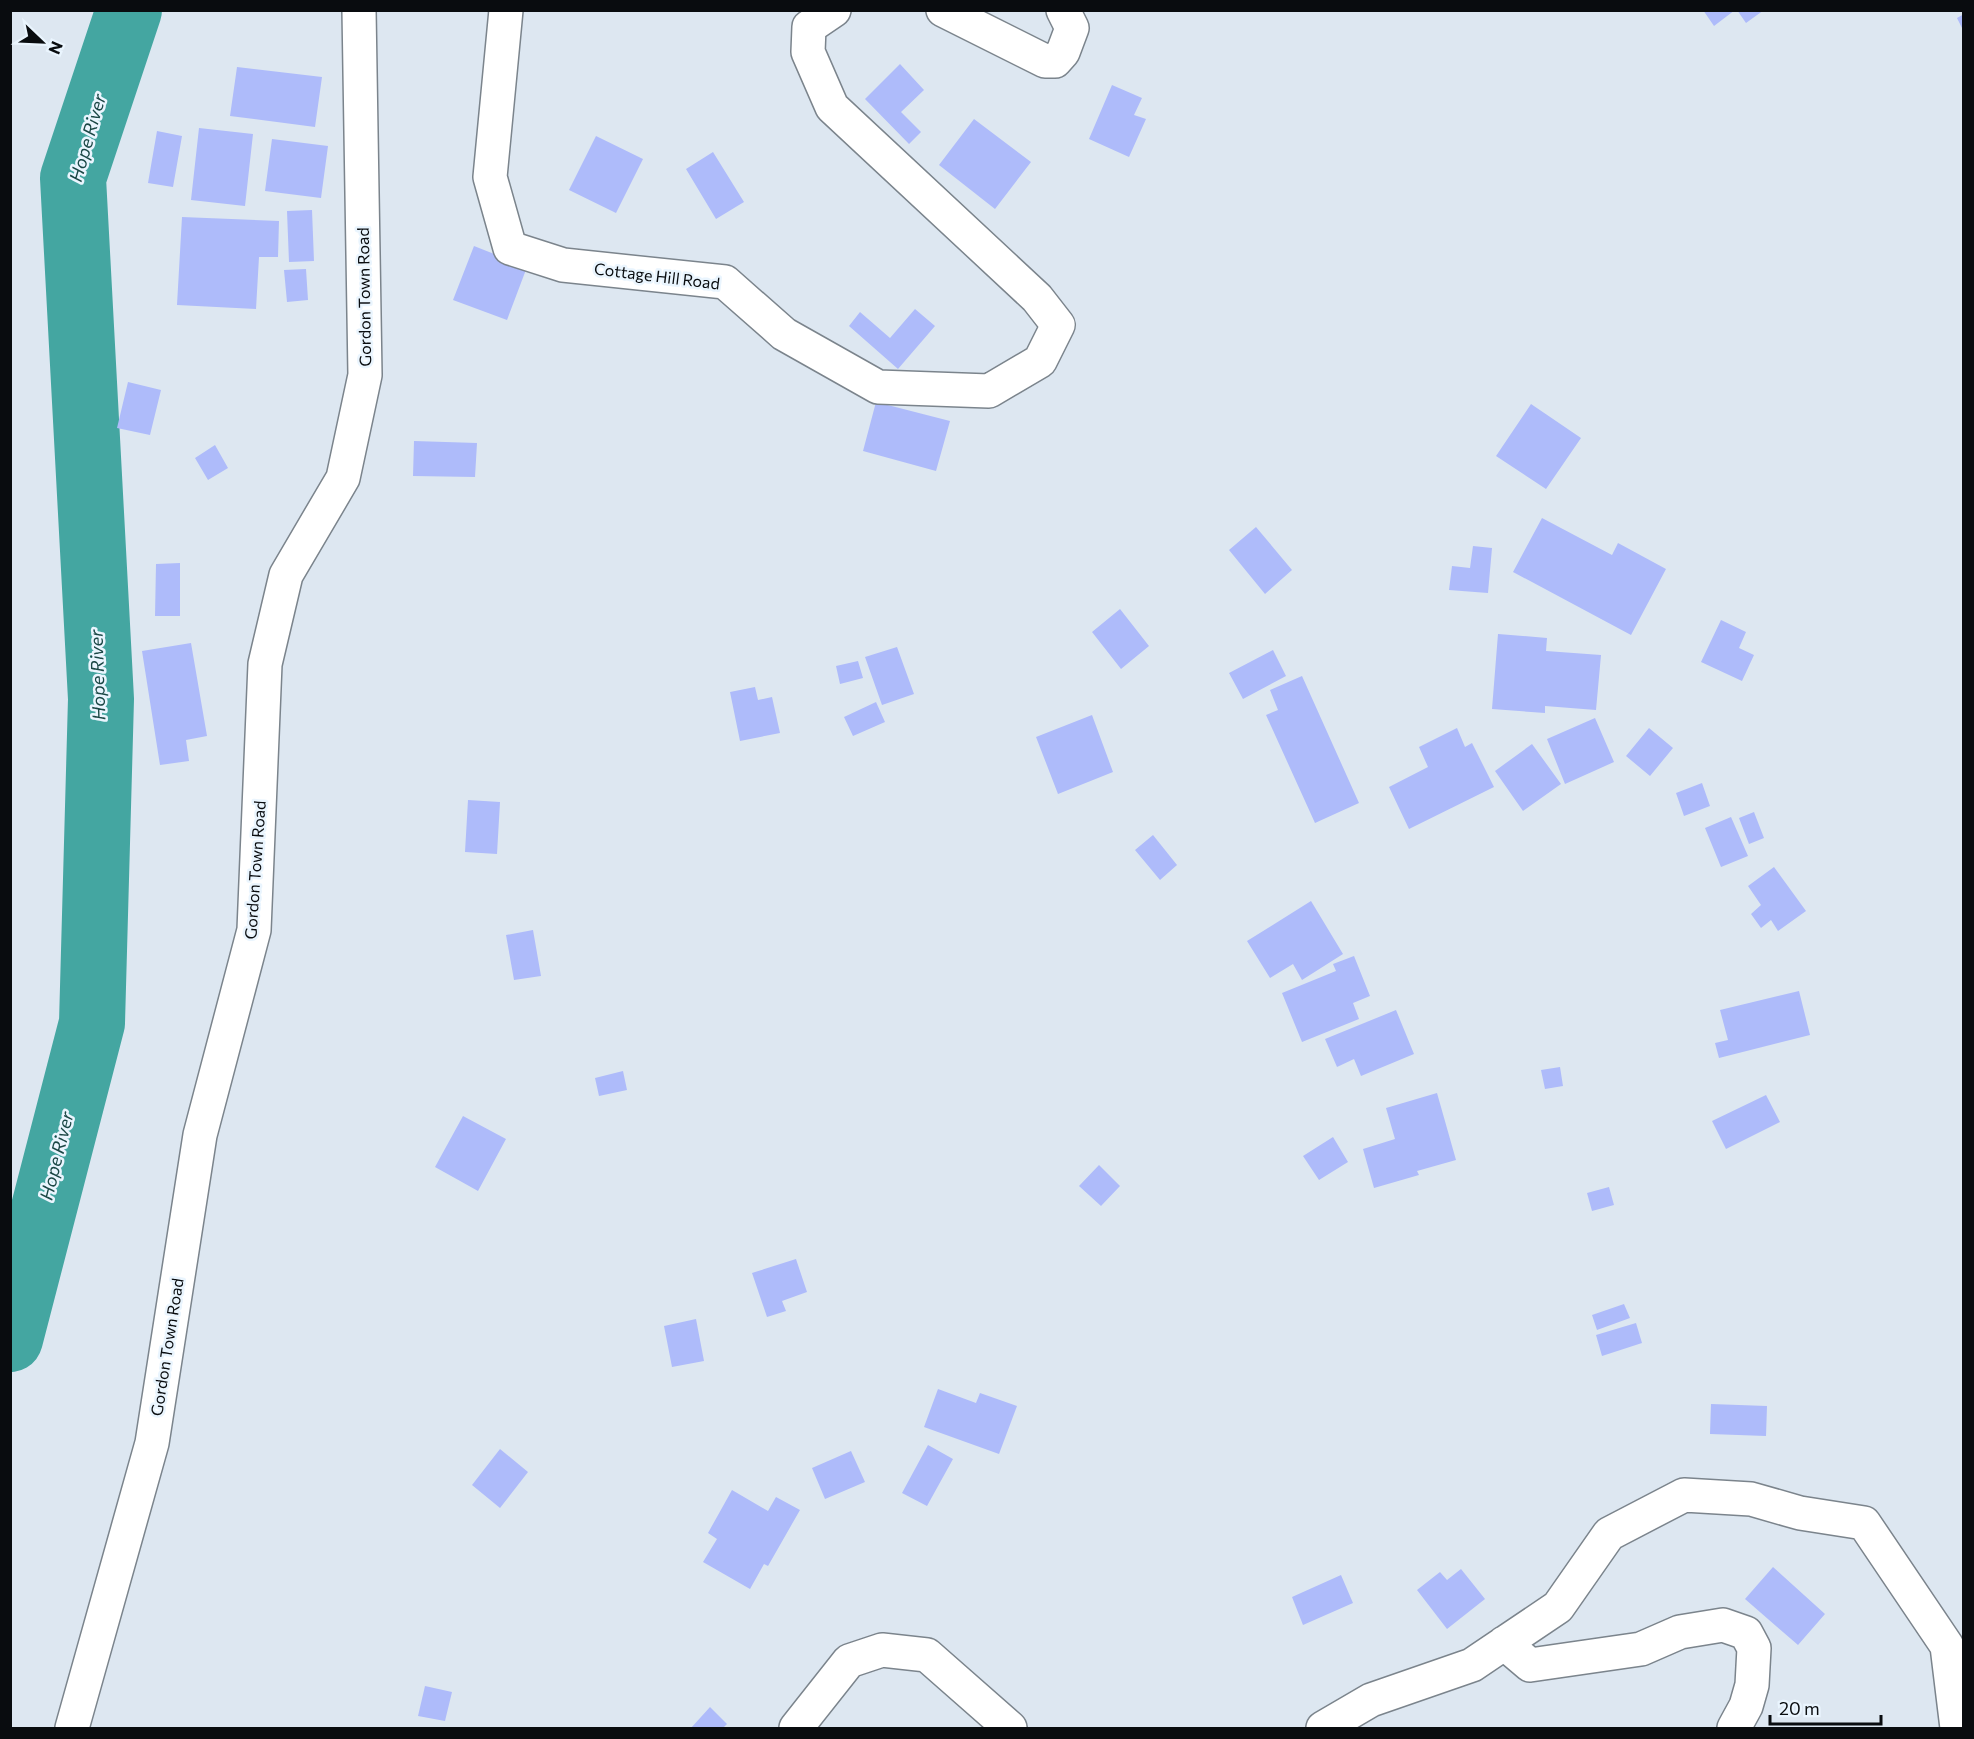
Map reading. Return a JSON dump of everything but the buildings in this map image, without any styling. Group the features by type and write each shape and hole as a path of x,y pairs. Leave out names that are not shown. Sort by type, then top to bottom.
{"street":[{"name":"Gordon Town Road","path":"72,1728 152,1443 200,1134 254,930 265,664 286,575 343,478 365,375 359,10"},
{"name":"Cottage Hill Road","path":"506,10 490,177 510,248 563,265 725,282 784,334 878,387 990,392 1040,361 1058,326 1037,297 832,108 808,51 809,27 834,10"},
{"path":"942,10 1045,61 1055,61 1063,52 1072,28 1063,10"},
{"path":"1323,1728 1371,1700 1472,1665 1558,1607 1609,1534 1684,1495 1751,1499 1800,1513 1864,1523 1947,1646 1957,1728"},
{"path":"1504,1643 1530,1665 1641,1649 1680,1632 1723,1625 1746,1633 1754,1648 1752,1685 1746,1706 1734,1728"},
{"path":"796,1728 849,1661 882,1650 927,1655 1010,1728"}],"waterway":[{"name":"Hope River","path":"10,1339 92,1023 101,699 73,178 129,10"}]}
